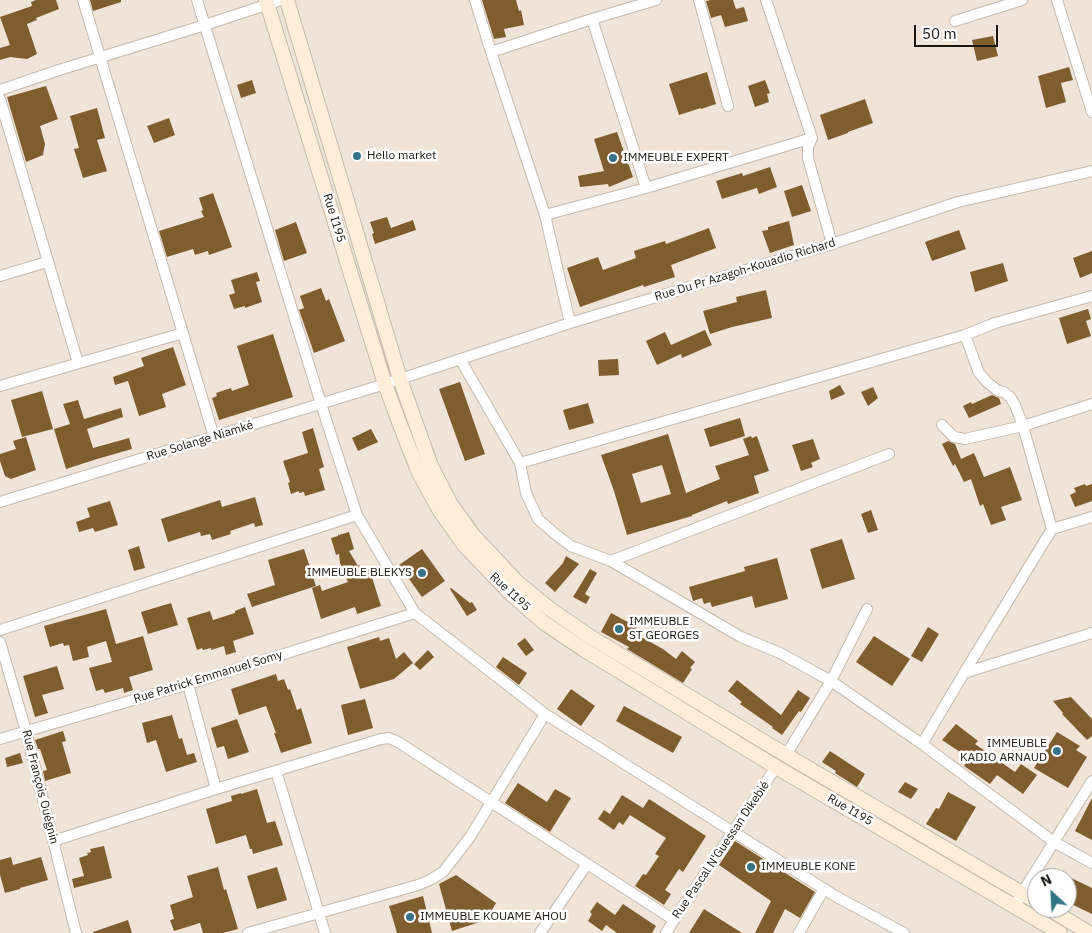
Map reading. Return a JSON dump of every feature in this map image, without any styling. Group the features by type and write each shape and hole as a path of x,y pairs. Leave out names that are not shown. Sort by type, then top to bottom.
{"main road":[{"name":"Rue I195","path":"287,0 400,379 430,466 450,503 473,535 518,583 550,609 589,636 786,755 1027,896"},
{"name":"Rue I195","path":"272,1 385,384 419,473 440,511 464,545 510,594 543,622 584,649 776,767 1060,933"},
{"path":"1064,918 1089,933"}],"street":[{"path":"83,0 214,437"},
{"path":"196,0 357,515 415,613 545,714 837,897 904,933"},
{"path":"475,0 545,214 570,323"},
{"path":"491,52 656,0"},
{"path":"699,0 728,106"},
{"path":"766,0 812,138 808,147 808,158 832,244"},
{"path":"955,21 1022,0"},
{"path":"1057,0 1092,112"},
{"path":"0,90 205,25 272,1"},
{"path":"592,19 646,188"},
{"path":"0,99 78,363"},
{"path":"545,214 646,188 812,138"},
{"name":"Rue Du Pr Azagoh-Kouadio Richard","path":"400,379 570,323 832,244 958,202 1092,171"},
{"path":"0,276 47,262"},
{"path":"520,463 965,335 995,323 1092,296"},
{"path":"0,386 183,333"},
{"path":"965,335 979,373 986,382 1010,397 1015,405 1052,529"},
{"path":"460,360 520,463 526,493 538,519 554,534 571,546 611,561 741,637 780,653 831,681 922,744 1054,842 1092,863"},
{"name":"Rue Solange Niamké","path":"0,502 400,379"},
{"path":"942,425 954,436 965,439 1022,426 1092,404"},
{"path":"611,561 889,454"},
{"path":"0,630 357,515"},
{"path":"922,744 1052,529 1092,517"},
{"path":"786,755 831,681 867,609"},
{"name":"Rue Patrick Emmanuel Somy","path":"0,739 188,684 415,613"},
{"path":"964,673 1092,633"},
{"name":"Rue François Ouégnin","path":"0,642 26,731 76,933"},
{"path":"188,684 216,788"},
{"path":"248,933 418,885 443,872 470,837 545,714"},
{"path":"53,841 216,788 389,738 674,920"},
{"name":"Rue Pascal N'Guessan Dikebié","path":"666,933 776,767"},
{"path":"276,771 325,933"},
{"path":"1014,907 1092,781"},
{"path":"540,933 587,864"},
{"path":"799,933 824,889"}],"building":[{"path":"36,0 56,0 59,9 36,18 37,20 27,24 37,54 27,59 10,57 0,60 0,48 10,45 0,17 32,6 31,2"},
{"path":"90,0 121,0 121,2 93,11"},
{"path":"482,0 516,0 519,11 521,10 524,25 504,29 506,37 494,39"},
{"path":"733,0 736,9 744,7 748,21 725,27 721,15 711,18 706,1"},
{"path":"993,36 998,56 977,61 972,40"},
{"path":"1069,67 1073,80 1061,83 1066,102 1046,108 1038,76"},
{"path":"707,72 716,104 679,115 669,84"},
{"path":"252,80 256,93 241,98 237,85"},
{"path":"765,80 770,93 767,94 769,102 755,107 748,86"},
{"path":"46,86 58,119 40,126 45,144 43,155 26,162 7,97"},
{"path":"865,99 873,123 828,140 820,115"},
{"path":"97,108 105,138 97,140 107,171 83,178 74,149 79,148 70,116"},
{"path":"169,118 175,135 154,143 147,126"},
{"name":"IMMEUBLE EXPERT","path":"617,132 633,177 609,187 608,184 580,187 578,176 604,171 594,139"},
{"path":"770,167 777,187 759,194 757,188 722,199 716,181 742,173 743,176"},
{"path":"802,185 811,211 792,217 784,191"},
{"path":"213,193 232,247 209,255 208,251 195,255 193,249 167,257 159,231 204,217 199,198"},
{"path":"387,217 391,228 413,220 416,230 375,244 370,222"},
{"path":"789,221 794,245 770,253 762,231 768,230 768,227"},
{"path":"296,222 307,253 284,261 275,230"},
{"path":"709,228 716,248 671,265 675,277 644,287 643,285 580,307 567,268 598,257 603,270 636,258 634,251 665,241 666,244"},
{"path":"959,230 966,249 932,261 925,242"},
{"path":"1092,251 1092,273 1080,278 1073,258"},
{"path":"1003,263 1008,281 975,292 970,272"},
{"path":"257,272 260,281 256,282 262,302 245,308 245,306 234,309 229,295 235,293 231,280"},
{"path":"321,288 326,301 329,299 345,341 314,353 299,310 304,308 300,296"},
{"path":"766,290 772,318 710,334 703,311 737,302 736,297"},
{"path":"1088,309 1091,319 1086,321 1091,336 1067,344 1059,318"},
{"path":"705,330 712,345 682,358 681,354 657,365 646,341 665,332 671,345"},
{"path":"273,334 293,397 219,420 212,398 217,396 216,393 231,388 232,391 249,385 237,346"},
{"path":"173,347 186,385 162,394 166,407 139,416 128,381 115,385 113,377 144,366 141,358"},
{"path":"618,359 619,375 599,376 598,360"},
{"path":"460,382 485,454 465,461 439,389"},
{"path":"840,385 845,394 831,400 829,391"},
{"path":"873,387 878,398 868,406 861,392"},
{"path":"42,391 53,429 22,437 11,400"},
{"path":"992,395 999,398 1001,404 969,418 963,406"},
{"path":"78,400 84,419 121,408 123,417 87,429 93,448 129,438 132,449 66,469 54,429 70,424 63,404"},
{"path":"588,403 594,423 569,430 563,410"},
{"path":"740,418 745,436 710,447 704,429"},
{"path":"313,428 324,467 319,469 325,490 305,496 304,492 299,493 299,491 291,494 288,483 290,482 283,461 308,453 302,432"},
{"path":"371,429 378,442 358,451 352,438"},
{"path":"668,434 686,493 720,479 715,466 749,455 743,439 757,436 769,471 754,476 759,493 728,504 727,501 692,516 627,535 601,455","holes":["662,465 671,494 641,503 632,474"]},
{"path":"26,437 36,470 11,479 5,476 0,461 0,454 16,449 13,441"},
{"path":"813,439 820,459 811,463 813,467 801,471 792,445"},
{"path":"948,441 955,444 961,459 974,453 984,477 1010,467 1022,500 1001,507 1006,520 991,525 983,504 980,506 971,479 964,482 955,464 953,466 942,444"},
{"path":"1085,484 1086,486 1092,484 1092,501 1075,507 1070,495 1076,492 1074,488"},
{"path":"255,497 263,525 255,527 254,523 230,531 231,534 212,540 210,534 201,536 200,532 168,542 161,519 220,500 222,507"},
{"path":"110,501 118,525 95,532 93,528 79,532 76,522 90,517 87,508"},
{"path":"871,510 878,530 868,533 861,514"},
{"path":"349,532 354,549 349,551 358,566 360,565 361,570 369,568 381,606 357,614 355,607 321,619 312,588 320,585 322,591 348,582 340,563 339,554 336,555 331,538 338,536 338,534"},
{"path":"842,539 855,579 822,589 810,549"},
{"path":"139,546 145,568 134,571 128,550"},
{"path":"304,549 316,586 252,607 247,594 275,585 268,560"},
{"name":"IMMEUBLE BLEKYS","path":"422,549 445,581 422,597 399,565"},
{"path":"566,556 579,564 555,592 545,583 563,563"},
{"path":"777,558 788,599 755,608 752,596 712,607 710,602 704,604 702,598 693,601 689,587 745,571 744,567"},
{"path":"590,569 597,573 585,594 590,597 586,604 573,597"},
{"path":"451,588 470,603 472,602 477,610 467,616"},
{"path":"171,603 178,625 148,634 141,612"},
{"path":"245,607 254,634 233,641 236,652 226,655 224,646 211,650 211,648 203,650 202,648 197,650 187,618 210,611 213,620 235,613 235,611"},
{"path":"106,609 116,644 143,636 153,670 129,677 133,690 124,693 123,688 105,693 103,689 96,691 89,668 112,662 106,641 87,647 89,657 73,661 69,645 64,646 63,643 50,647 44,626"},
{"path":"611,613 637,627 634,633 663,649 676,659 682,651 695,662 683,683 627,649 629,647 601,632"},
{"path":"928,627 939,634 922,662 911,656"},
{"path":"874,636 910,659 892,686 856,662"},
{"path":"379,637 380,641 389,638 396,659 404,652 413,663 394,679 360,689 347,647"},
{"path":"525,638 534,650 526,656 517,644"},
{"path":"428,650 434,657 420,670 414,664"},
{"path":"503,657 527,673 519,685 496,667"},
{"path":"57,666 64,689 42,695 48,713 35,717 23,676"},
{"path":"276,674 278,681 284,679 288,690 290,689 297,710 301,708 312,743 281,753 266,706 239,715 231,689"},
{"path":"737,680 781,715 798,690 810,698 782,735 740,704 742,702 728,691"},
{"path":"571,689 595,706 581,726 557,709"},
{"path":"1071,697 1092,719 1092,736 1087,740 1062,714 1053,701"},
{"path":"365,699 373,728 348,735 341,705"},
{"path":"624,706 682,737 673,753 616,721"},
{"path":"172,715 179,739 182,738 187,755 194,753 197,762 166,772 156,740 147,743 142,723"},
{"path":"237,719 249,752 228,759 224,746 217,748 211,728"},
{"path":"956,724 978,741 975,744 1015,772 1021,764 1037,775 1023,794 997,775 990,784 964,766 969,758 942,740"},
{"path":"63,731 66,741 62,742 71,773 45,781 43,771 47,770 35,740"},
{"path":"1057,732 1080,746 1076,750 1087,757 1068,788 1034,768"},
{"path":"830,751 865,774 857,787 822,762"},
{"path":"20,753 23,763 7,767 5,758"},
{"path":"905,782 918,789 911,799 898,792"},
{"path":"518,783 547,802 555,789 571,798 550,832 505,803"},
{"path":"257,789 267,823 275,821 283,845 253,854 246,835 216,844 206,809 232,801 231,796"},
{"path":"948,792 976,807 956,841 926,824 936,808 939,809"},
{"path":"622,795 643,808 649,799 706,836 683,872 679,869 665,890 671,894 664,905 635,886 643,874 646,875 659,856 655,854 666,838 630,815 623,825 619,822 614,830 598,819 604,810 610,814"},
{"path":"1092,798 1092,840 1075,831"},
{"path":"735,841 815,892 800,918 785,909 773,933 755,933 771,901 719,865"},
{"path":"104,846 112,878 74,888 72,879 84,876 79,858 88,855 87,853 91,852 90,849"},
{"path":"11,857 13,865 41,857 48,880 5,893 0,875 0,860"},
{"path":"218,867 238,929 223,933 203,933 200,923 174,931 170,920 174,919 170,905 193,897 187,876"},
{"path":"277,867 287,900 257,909 247,876"},
{"path":"456,875 496,903 486,920 452,931 439,884"},
{"path":"1077,881 1092,888 1092,914 1077,907"},
{"name":"IMMEUBLE KOUAME AHOU","path":"423,896 432,933 397,933 389,906"},
{"path":"597,902 615,915 623,904 656,926 652,933 617,933 606,925 602,931 588,921 592,914 590,912"},
{"path":"704,909 742,933 689,933"},
{"path":"128,920 132,933 93,933 93,932"}],"place":[{"name":"Hello market","path":"357,156"},
{"name":"IMMEUBLE EXPERT","path":"613,158"},
{"name":"IMMEUBLE BLEKYS","path":"422,573"},
{"name":"IMMEUBLE ST GEORGES","path":"619,629"},
{"name":"IMMEUBLE KADIO ARNAUD","path":"1057,751"},
{"name":"IMMEUBLE KONE","path":"751,867"},
{"name":"IMMEUBLE KOUAME AHOU","path":"410,917"}]}
